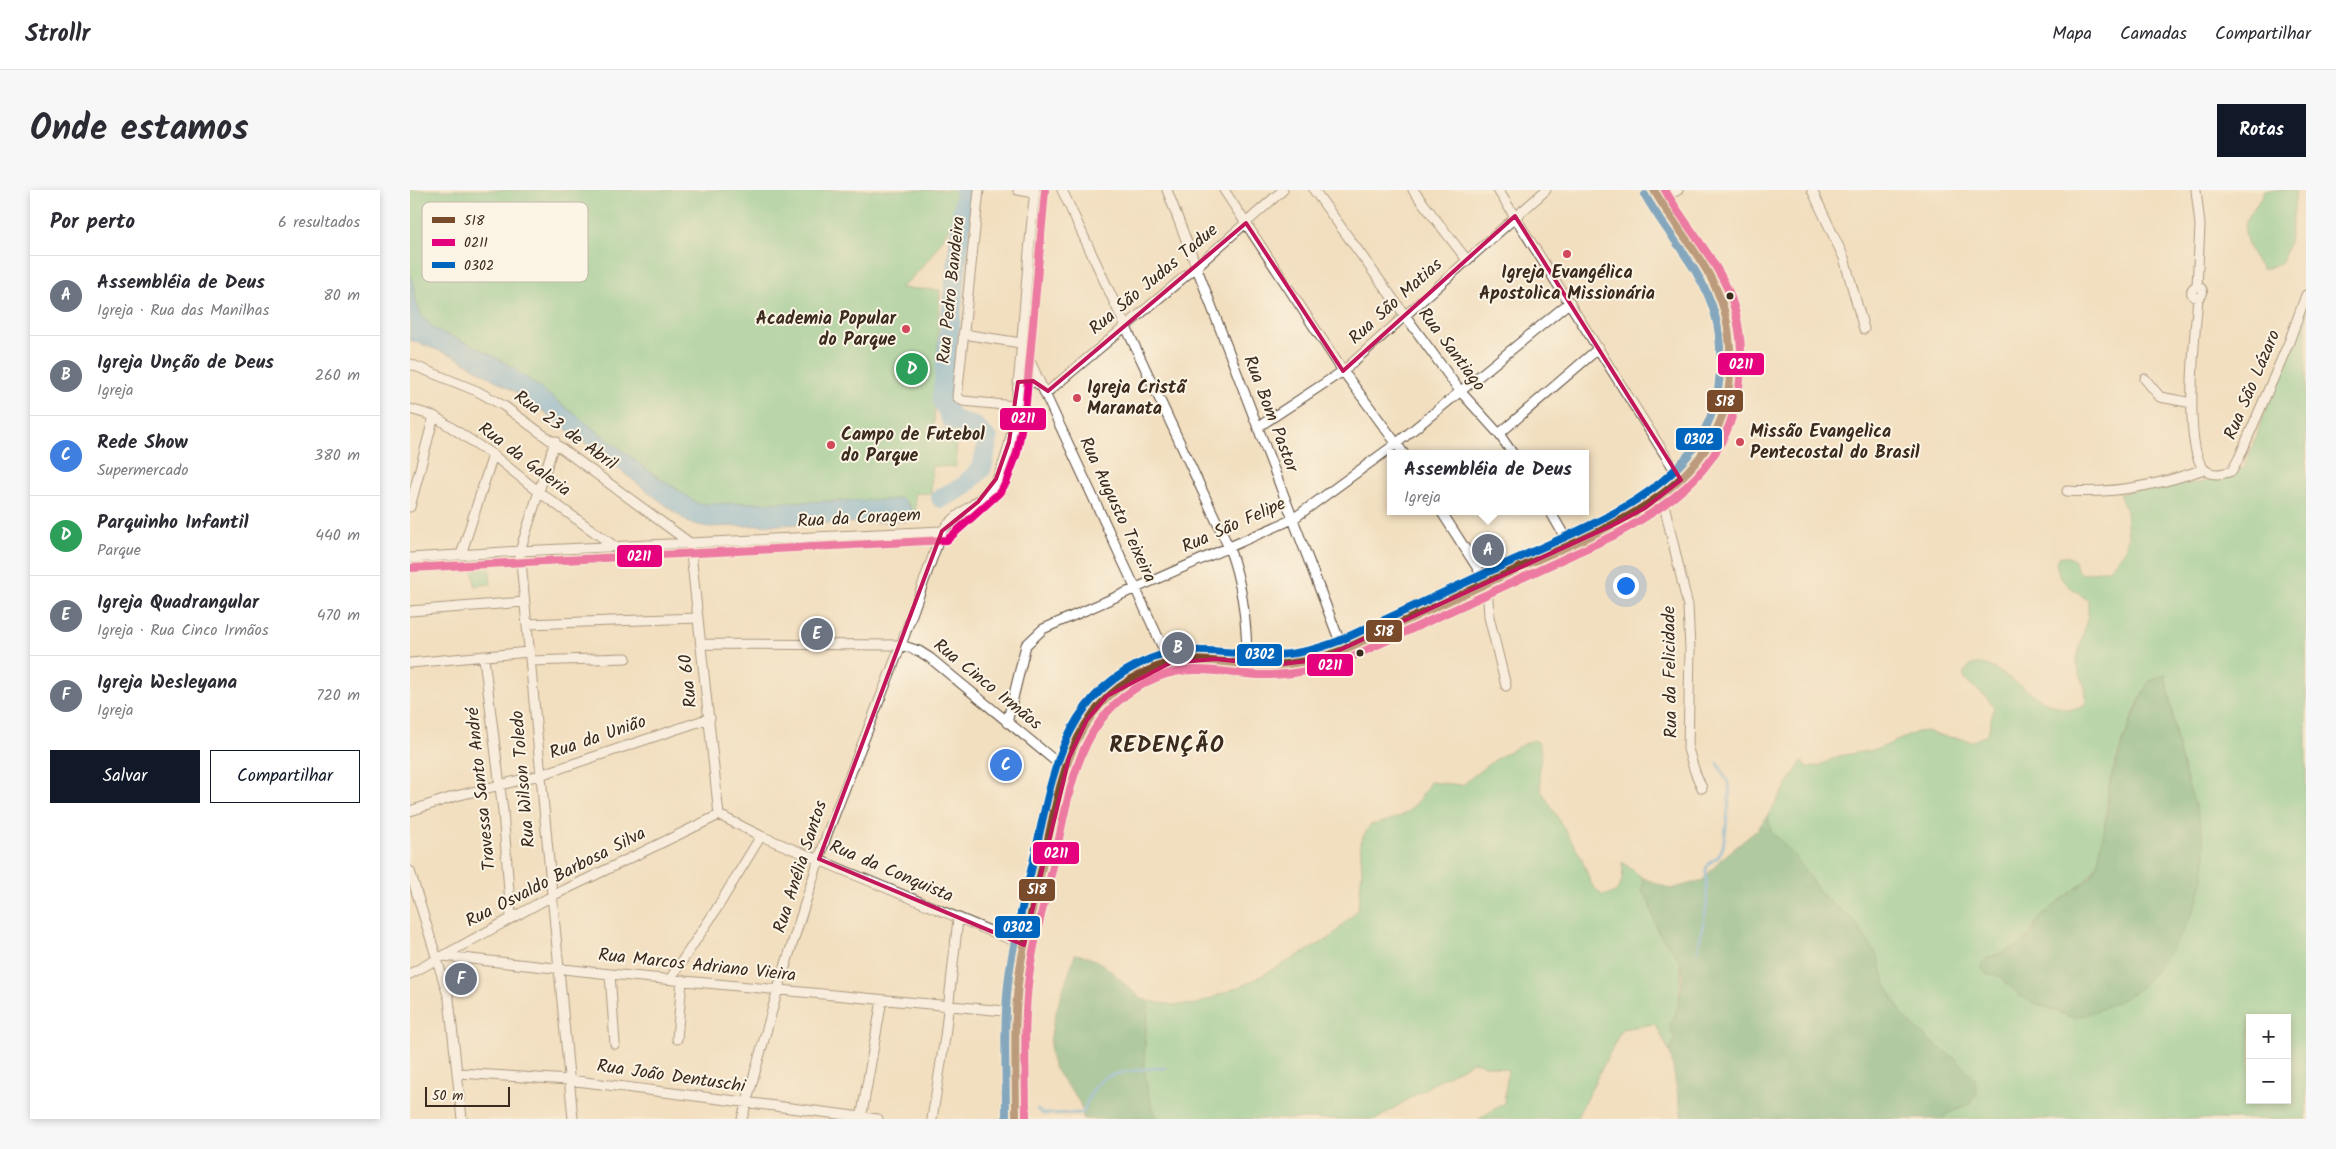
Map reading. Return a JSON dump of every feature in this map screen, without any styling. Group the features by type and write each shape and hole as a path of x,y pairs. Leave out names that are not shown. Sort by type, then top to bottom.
{"main road":[{"path":"1016,1119 1015,1012 1024,945 1065,768 1075,741 1083,727 1107,696 1128,682 1170,663 1193,659 1215,659 1272,665 1298,664 1318,660 1343,650 1611,526 1662,496 1681,480 1713,442 1727,409 1732,367 1731,345 1716,288 1697,254 1657,195"}],"street":[{"name":"Rua Pedro Bandeira","path":"979,190 962,334 957,397 963,401 1015,406"},
{"path":"1018,190 1036,191"},
{"path":"1062,190 1229,548 1236,568 1245,613 1247,662"},
{"name":"Rua Bom Pastor","path":"1167,190 1343,650"},
{"path":"1224,190 1344,372 1401,450"},
{"name":"Rua São Judas Tadue","path":"1044,391 1196,267 1283,190"},
{"name":"Rua Santiago","path":"1314,190 1460,391 1499,434 1510,450"},
{"path":"1413,190 1467,260"},
{"path":"1498,190 1681,480"},
{"name":"Rua São Matias","path":"1258,426 1344,372 1546,190"},
{"path":"1657,195 1678,190"},
{"path":"1812,190 1844,258 1864,328"},
{"path":"2068,490 2093,492 2126,489 2174,479 2204,469 2198,461 2194,438 2192,403 2198,298 2194,297 2191,293 2192,289 2197,287 2200,225 2196,190"},
{"name":"Rua da Coragem","path":"410,558 614,546 942,531 948,524 978,502 996,479 1009,442 1018,382 1036,191"},
{"name":"Rua São Lázaro","path":"2204,469 2215,475 2232,471 2240,458 2290,342 2306,295"},
{"name":"Rua São Felipe","path":"1387,450 1570,302"},
{"path":"962,334 1022,343"},
{"name":"Rua Augusto Teixeira","path":"1022,343 1170,663"},
{"path":"1499,434 1599,348"},
{"name":"Rua 23 de Abril","path":"410,364 477,391 504,406 555,441 690,544"},
{"path":"1018,382 1024,379 1033,381 1044,391"},
{"path":"2145,379 2160,397 2192,403"},
{"name":"Rua da Galeria","path":"410,409 434,416 493,455 539,492 614,546"},
{"path":"410,507 434,416"},
{"name":"Rua Wilson Toledo","path":"555,441 520,551 573,1119"},
{"name":"Rua São Felipe","path":"1007,723 1023,656 1032,638 1043,629 1134,587 1293,519 1387,450"},
{"path":"461,555 493,455"},
{"name":"Rua da Felicidade","path":"1662,496 1688,606 1690,650 1688,749 1702,788"},
{"path":"1444,515 1487,583 1489,617 1506,686"},
{"path":"1552,515 1570,546"},
{"name":"Rua Anélia Santos","path":"742,1119 778,989 819,859 874,710 901,645 942,531"},
{"name":"Rua 60","path":"690,544 719,815"},
{"path":"410,611 524,602"},
{"path":"527,624 698,618"},
{"name":"Rua Cinco Irmãos","path":"701,644 901,645 919,651 1065,768"},
{"path":"410,663 530,656 626,658"},
{"name":"Travessa Santo André","path":"484,658 506,840 511,918"},
{"name":"Rua da União","path":"410,811 456,796 540,775 710,718"},
{"name":"Rua da Conquista","path":"719,815 761,836 1024,945"},
{"name":"Rua Osvaldo Barbosa Silva","path":"410,974 552,896 719,815"},
{"path":"670,979 714,913 761,836"},
{"path":"411,874 441,957 449,999 463,1119"},
{"path":"932,1119 958,919"},
{"name":"Rua Marcos Adriano Vieira","path":"441,957 1015,1012"},
{"path":"610,974 615,1044"},
{"path":"677,1039 682,980"},
{"path":"861,1118 882,1000"},
{"name":"Rua João Dentuschi","path":"459,1073 569,1080 878,1119"}],"highlighted area":[{"path":"1515,216 1681,480 1645,508 1611,526 1318,660 1272,665 1215,659 1170,663 1107,696 1087,720 1069,758 1024,945 819,859 942,531 978,502 996,479 1009,442 1018,382 1033,381 1048,391 1246,223 1343,371"}],"green space":[{"path":"410,190 969,190 969,196 930,257 911,279 900,288 940,290 934,429 957,430 956,467 932,466 931,494 915,493 916,514 911,516 913,511 905,500 897,498 886,500 699,504 652,473 511,366 436,330 422,317 416,301 414,282 410,277"},
{"path":"2264,190 2296,190 2292,227 2285,254 2281,263 2263,270 2249,248 2245,228 2248,218"},
{"path":"2306,302 2306,1119 1944,1119 1944,1115 1969,1104 1957,1060 1931,1042 1904,1017 1886,985 1877,955 1854,921 1821,894 1792,853 1770,831 1768,815 1802,761 1807,767 1818,766 1839,756 1878,749 1917,732 1928,731 1937,735 1973,741 1988,734 1994,707 1985,696 1965,680 1963,674 1973,665 1986,665 2000,672 2033,695 2051,704 2068,709 2084,706 2086,693 2077,658 2088,615 2088,601 2063,580 2057,569 2056,561 2060,556 2069,557 2075,561 2077,570 2082,574 2109,569 2124,552 2128,537 2126,511 2119,494 2156,484 2200,483 2244,468","holes":["2165,675 2179,751 2198,821 2205,856 2073,1018 2047,1008 2025,996 2005,981 1987,958 2009,951 2020,945 2027,938 2039,919 2088,878 2094,870 2103,844 2111,778 2140,698 2152,680"]},
{"path":"490,568 491,584 475,586 473,570"},
{"path":"2165,675 2179,753 2203,833 2205,860 2201,890 2183,930 2163,961 2142,985 2133,993 2112,1005 2074,1018 2019,995 1998,975 1986,974 1981,966 1987,958 2016,948 2031,935 2038,921 2054,905 2091,877 2098,862 2108,809 2109,786 2129,726 2147,685 2150,681"},
{"path":"1534,740 1538,742 1542,754 1539,768 1541,790 1580,855 1592,885 1602,895 1609,894 1618,889 1623,875 1622,862 1643,878 1642,892 1648,899 1658,933 1672,948 1681,963 1679,1006 1674,1020 1675,1039 1670,1052 1655,1024 1622,1029 1576,1119 1479,1119 1504,1103 1508,1070 1473,1062 1434,1083 1377,1119 1157,1119 1147,1087 1144,1060 1148,1001 1174,1005 1197,1004 1250,982 1330,938 1358,909 1362,871 1360,842 1370,825 1400,816 1412,808 1430,782 1463,785 1496,759"},
{"path":"1768,815 1771,831 1792,853 1821,894 1854,921 1877,955 1886,985 1904,1017 1931,1042 1957,1060 1975,1079 1977,1094 1969,1104 1945,1115 1944,1119 1682,1119 1670,1052 1675,1039 1669,1025 1676,1013 1682,986 1682,969 1678,958 1658,931 1650,905 1642,892 1643,878 1671,889 1703,880 1720,860 1757,830"},
{"path":"1075,954 1098,961 1138,995 1148,1001 1144,1060 1147,1087 1157,1119 1083,1119 1080,1104 1055,1069 1050,1051 1053,1024"}],"water":[{"path":"410,277 414,282 416,301 422,317 436,330 477,347 511,366 652,473 699,504 886,500 902,498 913,511 908,521 708,527 689,523 527,399 454,356 410,340"}],"waterway":[{"path":"941,498 963,487 982,468 988,440 975,427 951,419 942,399 965,190"},
{"path":"1698,950 1707,904 1706,869 1709,863 1718,857 1723,847 1730,792 1728,783 1718,763"},
{"path":"1037,1109 1043,1114 1083,1113 1093,1090 1103,1079 1125,1072 1166,1068"}],"transit line":[{"name":"518","path":"1016,1119 1016,1011 1024,946 1064,773 1074,746 1087,722 1104,701 1126,682 1154,668 1180,661 1219,661 1280,665 1312,660 1343,650 1590,536 1624,518 1657,498 1685,474 1708,446 1723,413 1730,374 1728,326 1724,310 1711,278 1654,190"},
{"name":"0211","path":"1026,1119 1026,1011 1034,946 1074,777 1083,752 1095,729 1111,708 1132,691 1158,677 1170,673 1195,670 1259,675 1282,674 1315,669 1347,659 1615,535 1641,520 1685,488 1718,449 1729,425 1737,399 1741,368 1737,318 1728,290 1721,277 1665,190"},
{"name":"0211","path":"411,568 947,540 999,493 1006,483 1017,453 1026,402 1045,191"},
{"name":"0302","path":"1006,1119 1006,1011 1011,960 1017,929 1056,766 1067,739 1080,715 1098,693 1121,674 1150,659 1165,654 1211,651 1282,655 1307,651 1339,641 1616,512 1647,492 1675,469 1698,442 1713,410 1720,371 1720,343 1717,322 1702,283 1645,195"}],"place":[{"name":"Igreja Evangélica Apostolica Missionária","path":"1567,254"},
{"name":"Academia Popular do Parque","path":"906,329"},
{"name":"Parquinho Infantil","path":"912,369"},
{"name":"Igreja Cristã Maranata","path":"1077,398"},
{"name":"Missão Evangelica Pentecostal do Brasil","path":"1740,442"},
{"name":"Campo de Futebol do Parque","path":"831,445"},
{"name":"Assembléia de Deus","path":"1488,550"},
{"name":"Igreja Quadrangular","path":"817,634"},
{"name":"Igreja Unção de Deus","path":"1178,648"},
{"name":"Rede Show","path":"1006,765"},
{"name":"Igreja Wesleyana","path":"461,979"}],"district":[{"name":"REDENÇÃO","path":"1167,746"}]}
